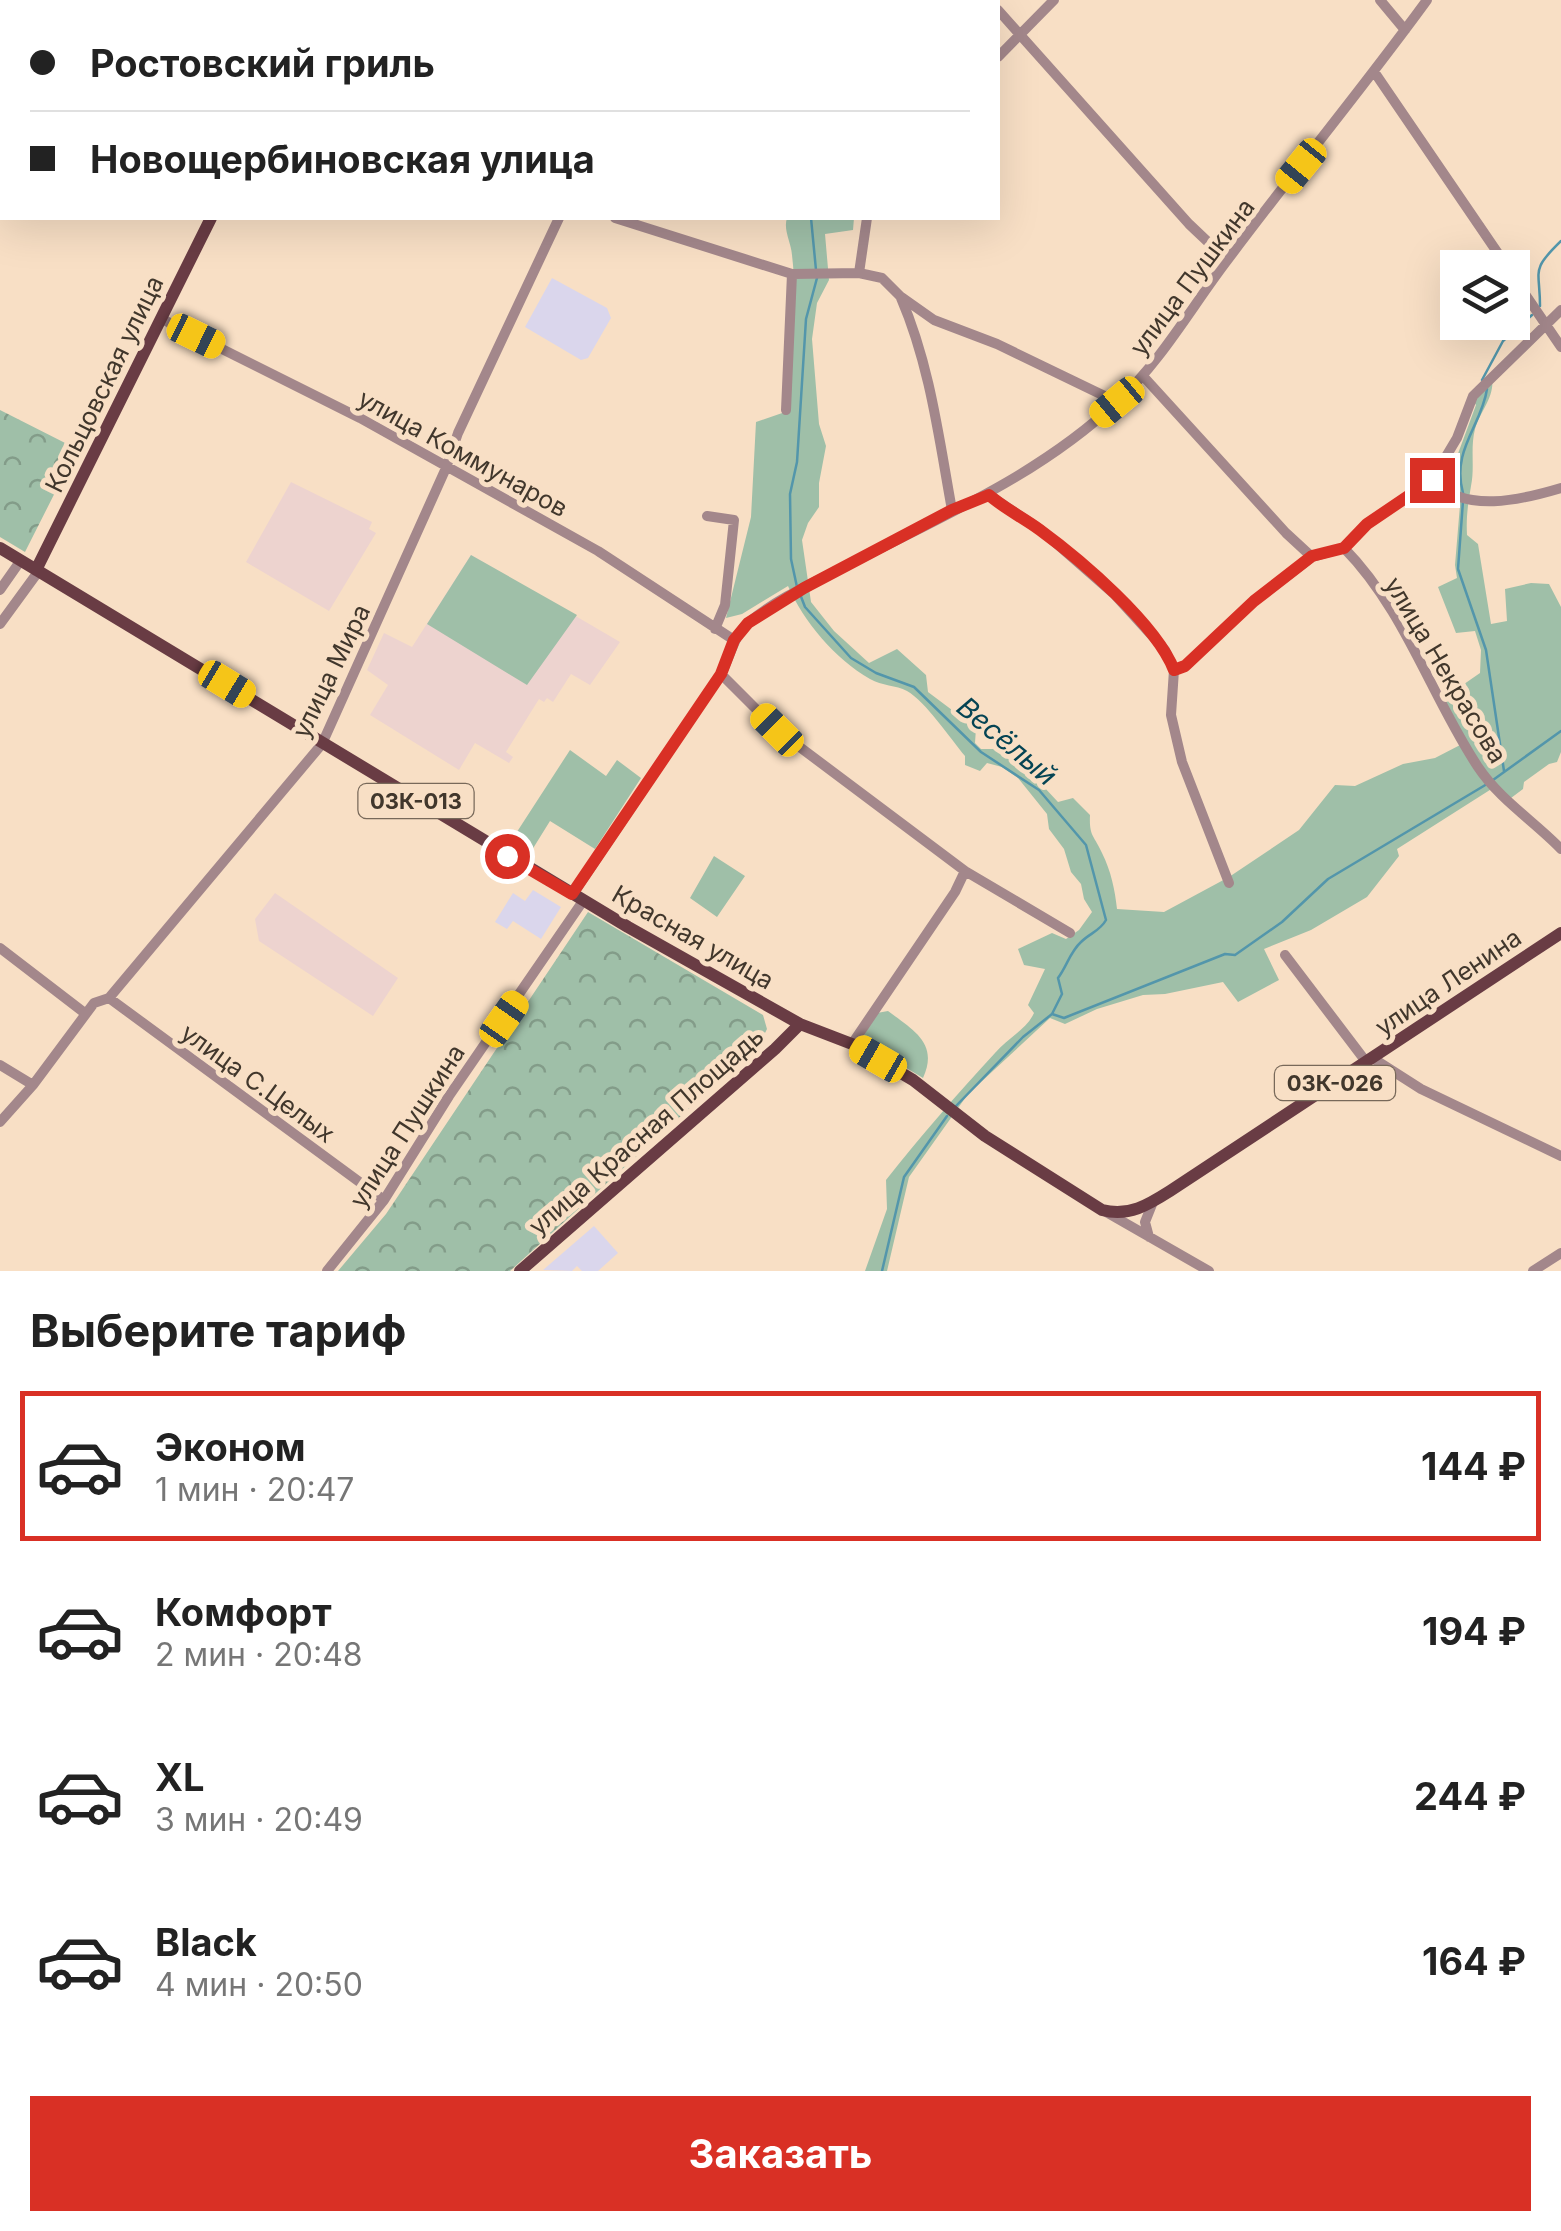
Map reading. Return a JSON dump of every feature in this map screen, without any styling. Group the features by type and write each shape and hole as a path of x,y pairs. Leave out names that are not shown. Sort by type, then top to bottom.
{"main road":[{"name":"Кольцовская улица","path":"37,571 210,220"},
{"name":"Красная улица","path":"0,548 578,897 800,1024 852,1044 913,1080 984,1136 1102,1210"},
{"name":"улица Ленина","path":"1102,1210 1127,1212 1153,1201 1561,933"},
{"name":"улица Красная Площадь","path":"524,1270 800,1024"}],"street":[{"path":"1000,55 1054,0"},
{"path":"1380,0 1405,30"},
{"name":"улица Пушкина","path":"327,1271 384,1200 721,674 734,640 748,623 799,590 952,510 989,495 1074,439 1117,402 1143,376 1227,260 1375,74 1427,0"},
{"path":"1000,12 1189,224 1227,260"},
{"path":"1375,74 1496,250"},
{"name":"улица Мира","path":"0,1122 94,1003 109,998 322,744 446,468 458,433 557,220"},
{"path":"621,220 792,274 858,272 882,278 925,315 1117,402"},
{"path":"858,272 867,220"},
{"path":"786,410 792,274"},
{"path":"900,296 914,327 952,510"},
{"path":"1530,301 1561,347"},
{"path":"1174,670 1185,666 1242,612 1312,556 1344,548 1367,524 1432,480 1457,438 1473,396 1561,310"},
{"path":"914,327 916,319 925,315"},
{"name":"улица Коммунаров","path":"162,319 360,418 598,551 734,640"},
{"path":"1143,376 1286,533 1312,556"},
{"path":"1432,480 1446,494 1498,502 1561,488"},
{"path":"989,495 1041,530 1114,594 1155,637 1174,670 1171,715 1179,749 1230,883"},
{"path":"707,516 734,520 724,604 715,629"},
{"name":"улица Некрасова","path":"1344,548 1389,608 1481,772 1561,849"},
{"path":"0,590 21,560"},
{"name":"Кольцовская улица","path":"0,624 37,571"},
{"path":"721,674 777,730 965,872 1070,934"},
{"path":"852,1044 965,872"},
{"path":"0,948 86,1014"},
{"path":"1285,956 1370,1061 1561,1156"},
{"name":"улица С.Целых","path":"109,998 384,1200"},
{"path":"0,1065 33,1085"},
{"path":"1149,1237 1145,1222 1153,1201"},
{"path":"1102,1210 1209,1271"},
{"path":"1533,1271 1561,1253"}],"shaded area":[{"path":"552,278 607,308 611,318 588,358 581,360 525,327"},
{"path":"291,482 372,522 369,529 376,533 329,611 246,562"},
{"path":"471,555 620,642 590,685 571,674 553,702 539,699 506,752 513,757 509,763 475,743 459,770 370,715 388,685 367,670 384,633 412,647"},
{"path":"533,890 561,907 541,939 513,921 507,929 495,922 513,893 525,901"},
{"path":"275,893 398,978 373,1016 259,941 255,919"},
{"path":"594,1226 618,1253 598,1271 582,1271 577,1266 572,1271 543,1270"}],"green space":[{"path":"787,220 854,220 853,230 825,234 829,280 817,303 812,339 819,424 826,446 819,507 802,540 811,602 834,631 869,663 897,649 926,675 928,692 976,728 975,743 981,749 1022,749 1047,775 1043,786 1058,802 1073,798 1090,815 1091,832 1108,867 1117,909 1164,912 1229,877 1299,830 1335,785 1355,786 1403,764 1435,758 1464,743 1441,700 1480,673 1481,650 1475,631 1456,633 1438,587 1457,578 1460,505 1454,475 1456,459 1474,402 1492,376 1490,397 1474,436 1467,522 1467,535 1478,544 1491,624 1507,621 1505,589 1531,583 1549,584 1561,607 1561,752 1557,762 1524,782 1523,789 1511,798 1493,788 1397,849 1399,856 1367,897 1311,930 1264,949 1279,980 1238,1002 1223,982 1143,995 1065,1024 1050,1018 968,1094 909,1177 887,1271 865,1271 887,1209 886,1180 967,1084 1031,1019 1034,1013 1028,1005 1045,969 1024,965 1018,949 1052,933 1066,939 1079,930 1092,912 1064,849 1049,829 1047,814 1018,778 987,763 980,771 965,765 965,756 914,696 870,679 833,650 812,626 788,586 742,614 726,618 751,517 756,422 788,411 794,294"},
{"path":"0,410 77,449 25,552 0,537"},
{"path":"471,555 577,615 527,685 427,624"},
{"path":"570,750 606,776 617,760 641,778 595,849 550,821 532,850 513,838"},
{"path":"714,856 745,876 717,917 690,898"},
{"path":"588,912 763,1015 767,1029 759,1045 510,1271 338,1271 386,1214"},
{"path":"888,1011 926,1046 923,1078 865,1043 864,1035 877,1013"}],"waterway":[{"name":"Весёлый","path":"811,220 816,270"},
{"path":"1540,306 1541,265 1561,241"},
{"name":"Весёлый","path":"797,587 791,559 790,494 797,462 806,319 817,278"},
{"path":"1482,380 1503,341 1532,315"},
{"path":"1463,493 1461,464 1487,389"},
{"path":"1463,501 1458,569 1486,650 1504,771"},
{"name":"Весёлый","path":"800,594 805,607 851,658 876,673 914,687 981,752 1039,790 1086,845 1106,920 1071,955 1058,978 1062,994 1052,1014 1023,1037 956,1106"},
{"path":"1493,780 1561,731"},
{"path":"1052,1014 1064,1018 1225,954 1235,955 1282,922 1328,879 1487,784"},
{"name":"Весёлый","path":"882,1271 904,1177 947,1116"}],"route":[{"path":"507,856 572,894 721,674 734,640 748,623 804,588 952,510 989,495 1041,530 1114,594 1155,637 1174,670 1185,666 1254,601 1312,556 1344,548 1367,524 1432,480"}]}
